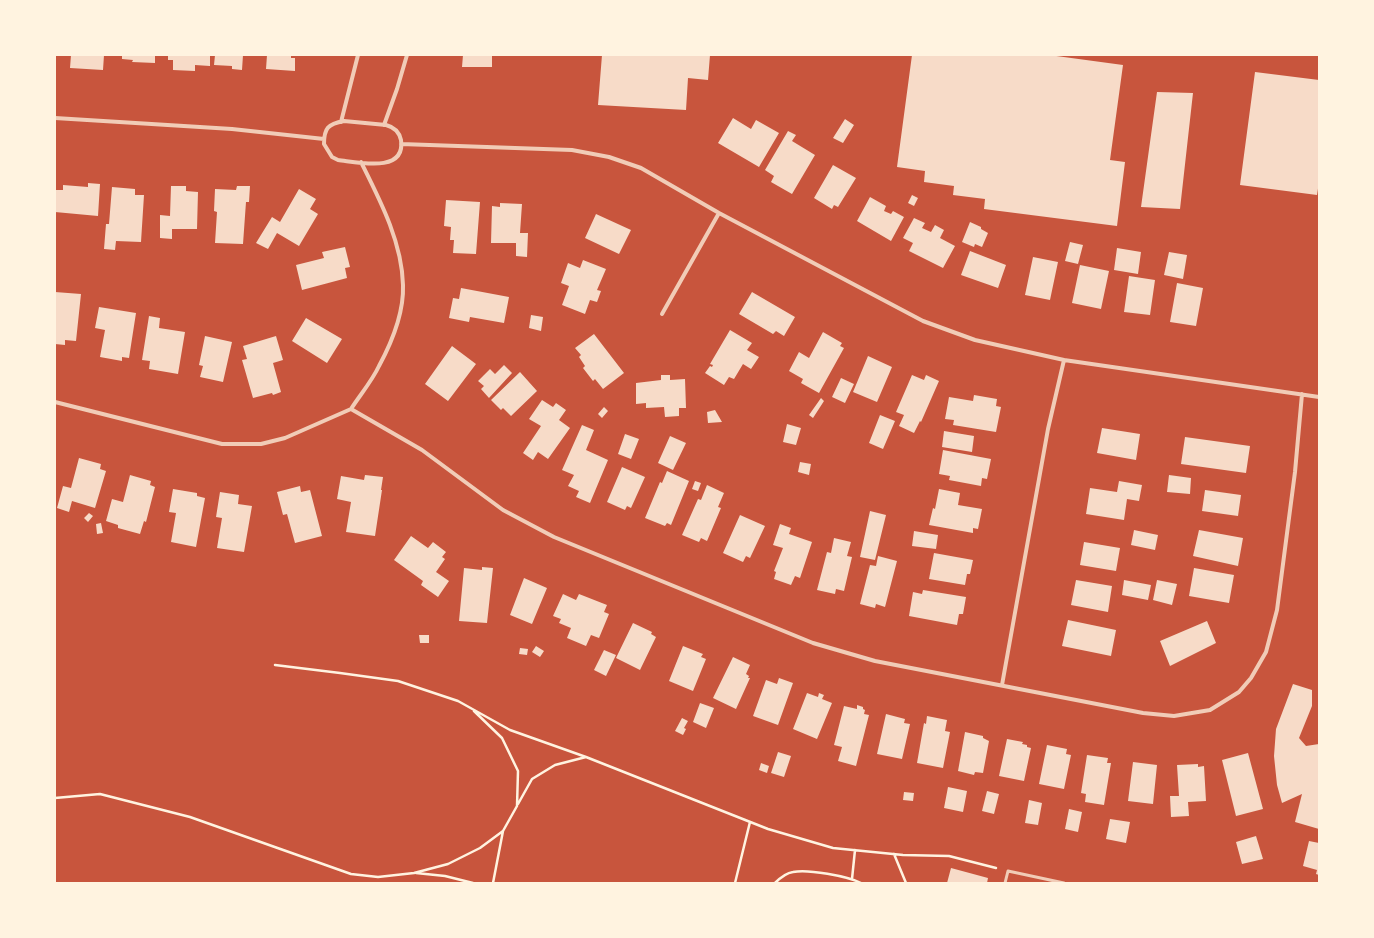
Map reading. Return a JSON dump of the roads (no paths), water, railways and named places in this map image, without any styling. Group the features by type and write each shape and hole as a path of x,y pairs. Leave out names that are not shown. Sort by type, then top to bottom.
{"street":[{"path":"341,122 358,55"},
{"path":"384,125 407,55"},
{"path":"55,118 232,129 324,139"},
{"path":"341,122 384,125 392,127 396,130 399,134 401,144 400,151 396,158 389,162 380,164 338,160 332,157 324,144 326,129 332,123 341,122"},
{"path":"401,144 572,150 609,157 641,168 719,214 923,321 975,340 1064,360 1319,397"},
{"path":"55,402 222,444 261,444 285,438 351,409 379,366 395,332 401,308 403,285 399,252 381,203 361,162"},
{"path":"662,314 719,214"},
{"path":"1002,685 1048,429 1064,360"},
{"path":"351,409 422,450 504,510 554,537 814,643 875,661 1143,713 1174,716 1210,710 1239,692 1251,678 1266,652 1277,610 1295,472 1302,394"}],"lane":[{"path":"1005,883 1008,871 1064,883"}]}
